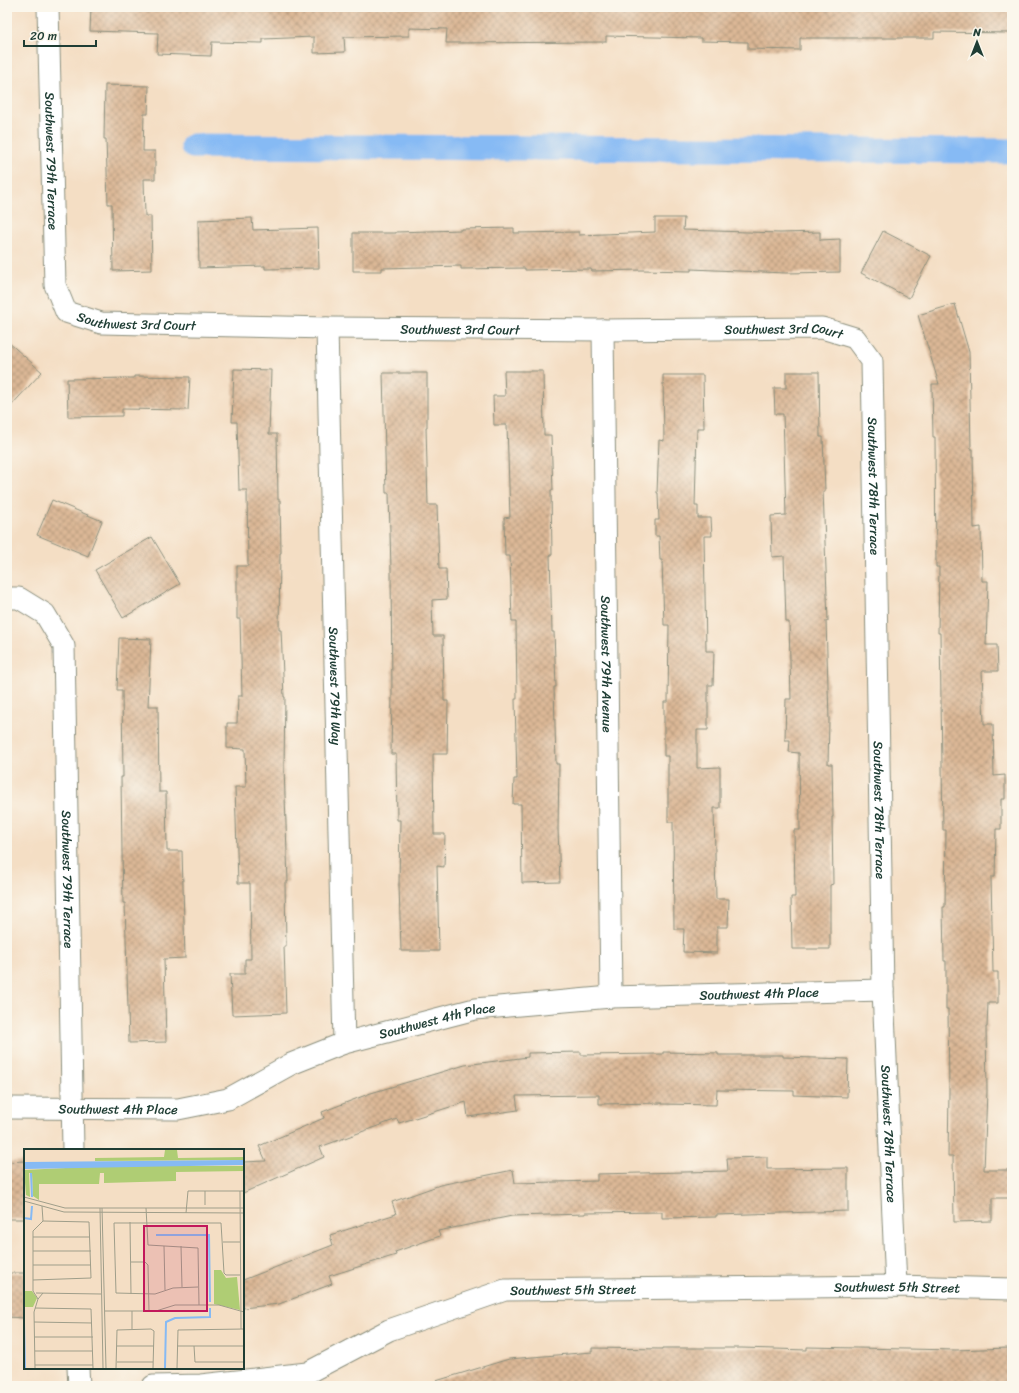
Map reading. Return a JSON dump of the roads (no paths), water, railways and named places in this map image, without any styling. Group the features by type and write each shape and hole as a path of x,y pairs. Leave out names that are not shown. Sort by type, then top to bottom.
{"street":[{"name":"Southwest 79th Terrace","path":"48,7 55,285 66,312"},
{"name":"Southwest 3rd Court","path":"66,312 101,323 327,328 603,330 822,328 855,338"},
{"name":"Southwest 79th Way","path":"327,328 344,1043"},
{"name":"Southwest 79th Avenue","path":"603,330 611,997"},
{"name":"Southwest 78th Terrace","path":"855,338 872,361 883,990 896,1286"},
{"name":"Southwest 79th Terrace","path":"7,598 19,598 45,614 64,646 73,1149"},
{"name":"Southwest 4th Place","path":"7,1108 178,1109 228,1099 292,1064 344,1043 475,1008 611,997 883,990"},
{"name":"Southwest 5th Street","path":"153,1386 201,1385 306,1373 390,1330 505,1290 896,1286 1012,1289"},
{"path":"78,1369 79,1386"}],"waterway":[{"path":"193,146 1012,151"}]}
